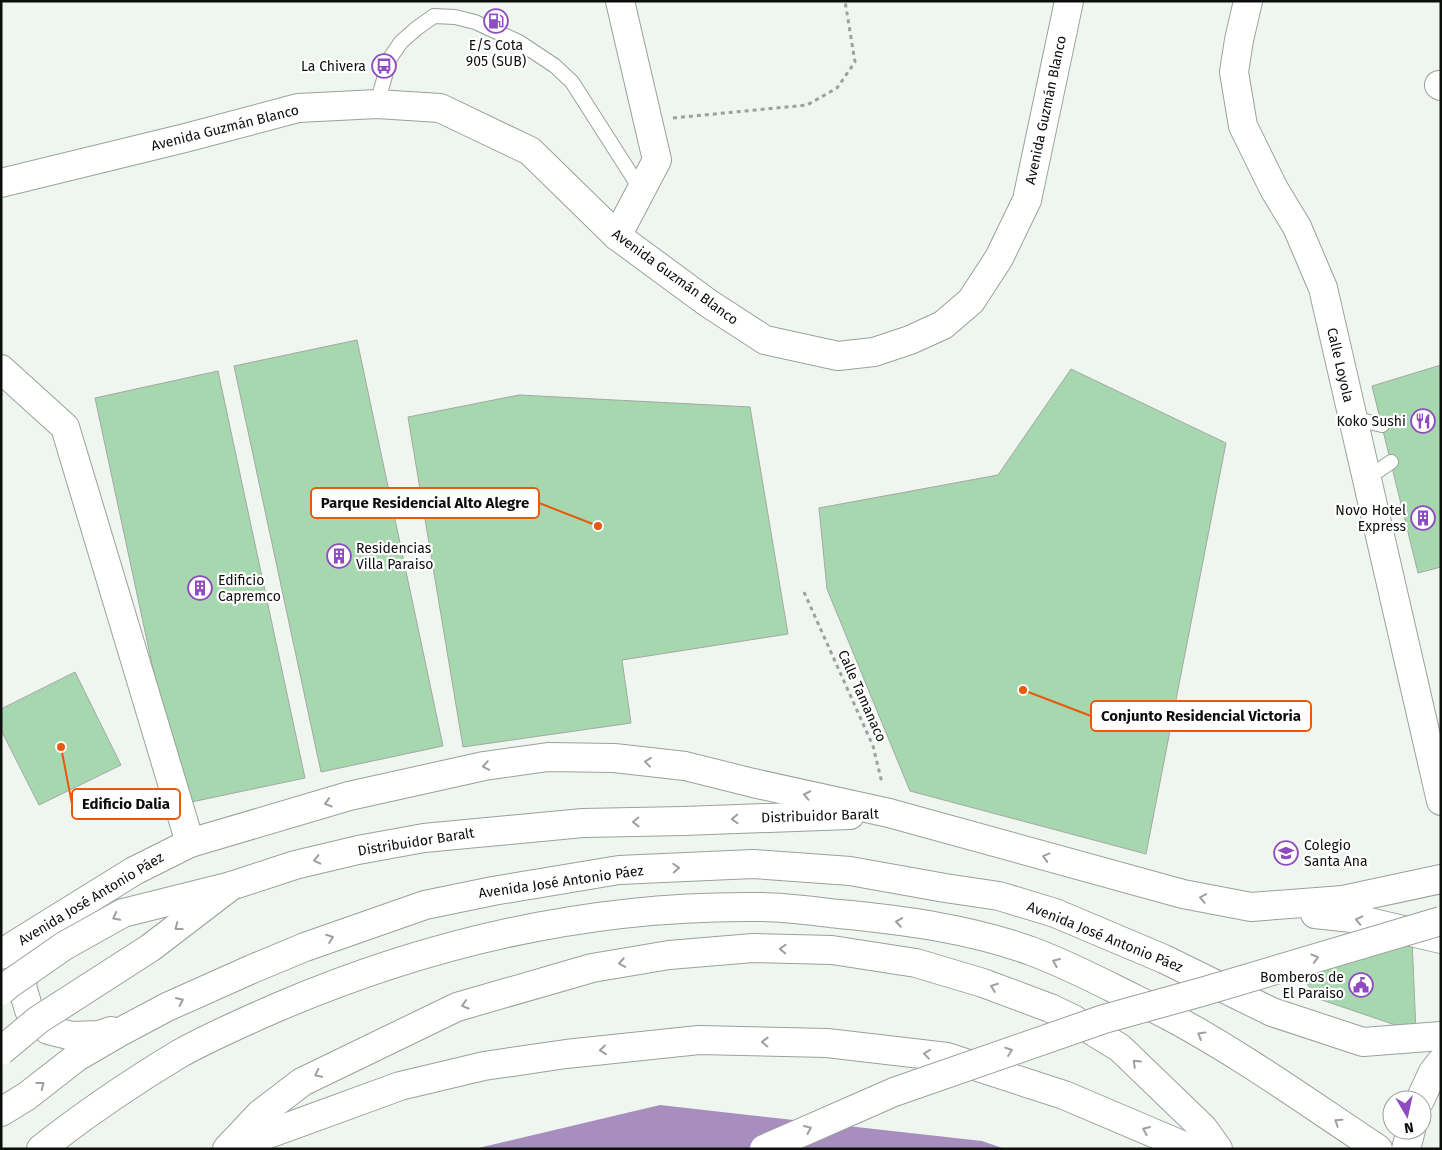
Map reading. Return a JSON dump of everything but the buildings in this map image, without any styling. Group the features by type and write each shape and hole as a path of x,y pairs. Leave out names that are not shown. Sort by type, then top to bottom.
{"main road":[{"path":"617,236 657,160 620,1"},
{"name":"Avenida Guzmán Blanco","path":"1,183 298,108 377,104 440,108 530,150 617,236 708,303 765,340 838,356 874,352 910,340 943,325 971,301 999,258 1027,200 1069,1"},
{"name":"Calle Loyola","path":"1248,1 1234,72 1243,126 1274,189 1298,227 1322,288 1441,801"},
{"path":"1,369 65,427 190,843"},
{"name":"Avenida José Antonio Páez","path":"1,955 134,871 190,843 349,796 484,766 548,757 614,758 685,766 888,813 1183,894 1251,907 1343,900 1441,879"},
{"name":"Distribuidor Baralt","path":"1,1051 38,1020 150,948 231,886 295,865 358,850 424,838 486,831 583,823 888,813"},
{"name":"Avenida José Antonio Páez","path":"1,1112 27,1096 77,1056 167,1007 287,954 425,905 493,891 619,870 753,864 850,871 999,896 1055,913 1164,959 1272,1012 1362,1042 1441,1036"},
{"path":"1,991 64,946 123,914 231,886"},
{"path":"41,1149 96,1107 181,1053 227,1029 369,971 479,939 538,926 640,912 706,907 764,907 871,917 976,934 1032,952 1085,974 1170,1016 1236,1055 1378,1149"},
{"path":"1251,907 1352,918 1441,939"},
{"path":"68,911 40,938 26,960 22,986 29,1010 48,1030 72,1036 99,1035 143,1020"},
{"path":"764,1149 894,1092 1095,1022 1441,921"},
{"path":"228,1149 260,1114 302,1082 457,1007 592,968 669,955 753,948 832,950 916,963 983,983 1073,1019 1120,1048 1204,1128 1218,1149"},
{"path":"228,1149 400,1086 484,1066 566,1054 698,1040 827,1043 947,1057 1064,1095 1191,1149"},
{"path":"1425,1090 1433,1072 1441,1062"}],"lane":[{"path":"377,104 390,58 401,42 417,28 434,16 455,17 475,22 518,42 555,66 572,82 641,190"},
{"path":"1352,418 1382,425"},
{"path":"1366,479 1391,462"}],"path":[{"path":"648,121 806,106 837,88 855,62 845,1"},
{"name":"Calle Tamanaco","path":"804,592 873,746 888,813"}],"shaded area":[{"path":"660,1105 982,1141 1005,1149 474,1149"}],"place":[{"name":"E/S Cota 905 (SUB)","path":"496,21"},
{"name":"La Chivera","path":"384,66"},
{"name":"Koko Sushi","path":"1423,421"},
{"name":"Novo Hotel Express","path":"1423,518"},
{"name":"Parque Residencial Alto Alegre","path":"598,526"},
{"name":"Residencias Villa Paraiso","path":"339,556"},
{"name":"Edificio Capremco","path":"200,588"},
{"name":"Conjunto Residencial Victoria","path":"1023,690"},
{"name":"Edificio Dalia","path":"61,747"},
{"name":"Colegio Santa Ana","path":"1286,853"},
{"name":"Bomberos de El Paraiso","path":"1361,985"}]}
